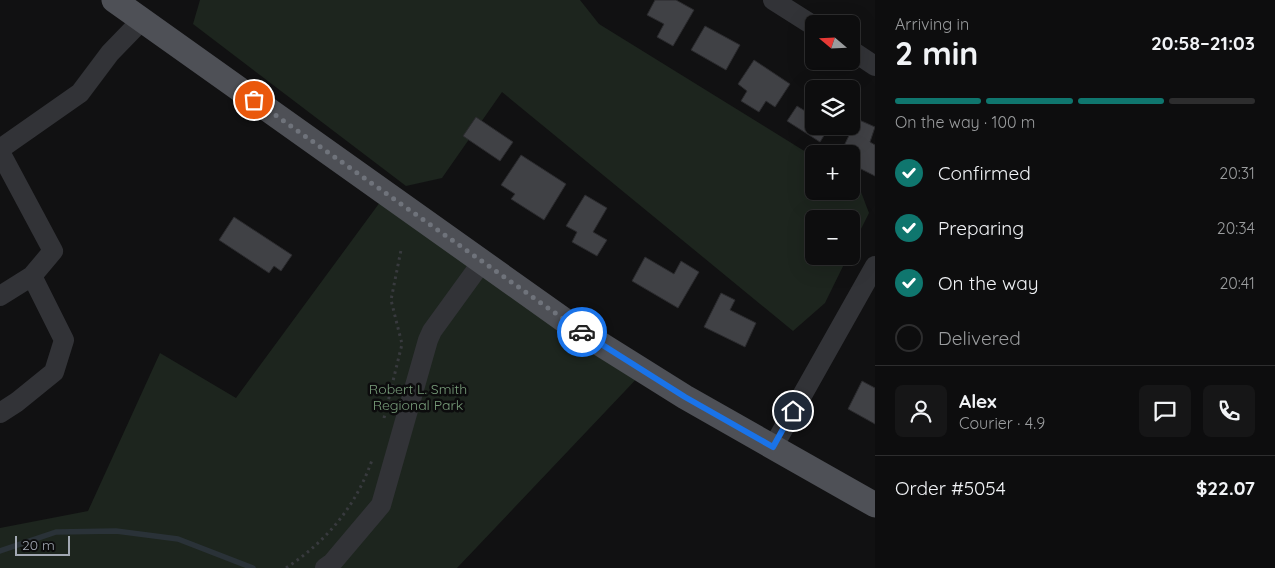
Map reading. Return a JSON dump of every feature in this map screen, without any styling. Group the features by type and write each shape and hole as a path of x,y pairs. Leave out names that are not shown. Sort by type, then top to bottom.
{"main road":[{"path":"114,0 578,330 685,397 875,505"}],"street":[{"path":"773,0 805,20"},
{"path":"0,296 32,276 53,252 0,150 80,93 110,53 142,20"},
{"path":"860,56 875,66"},
{"path":"325,568 332,563 381,506 428,340 432,331 482,262"},
{"path":"773,447 875,266"},
{"path":"0,413 54,372 64,340 32,276"}],"path":[{"path":"382,426 402,344 391,300 402,250"},
{"path":"286,568 306,555 334,529 365,480 374,453"}],"green space":[{"path":"200,0 580,0 599,24 805,151 805,200 860,200 860,189 869,213 860,231 860,210 805,210 805,265 844,265 825,303 793,331 502,92 442,178 406,186 193,24"},
{"name":"Robert L. Smith Regional Park","path":"386,194 643,372 457,568 0,568 0,528 88,511 160,353 236,398"}],"building":[{"path":"655,0 676,0 694,10 673,46 657,37 664,24 647,15"},
{"path":"705,26 740,45 726,70 691,50"},
{"path":"754,60 790,84 775,107 766,101 759,112 741,101 747,91 738,84"},
{"path":"797,106 805,111 805,132 787,121"},
{"path":"476,117 513,142 500,161 463,136"},
{"path":"860,120 875,127 870,142 875,145 875,176 860,168 860,145 844,145 849,135 860,135"},
{"path":"809,135 824,135 820,142"},
{"path":"521,155 566,184 544,220 511,199 515,194 501,185"},
{"path":"585,195 607,208 593,232 607,240 597,256 572,242 577,232 566,226"},
{"path":"234,217 292,255 281,271 274,266 269,273 219,240"},
{"path":"645,257 674,274 681,261 699,272 678,308 632,281"},
{"path":"721,293 735,300 730,310 756,323 745,347 704,327"},
{"path":"862,381 875,388 875,424 848,409"}],"waterway":[{"path":"0,551 56,532 116,531 178,539 253,568"}],"way so far":[{"path":"254,100 582,332"}],"route":[{"path":"582,332 643,372 773,447 793,411"}]}
